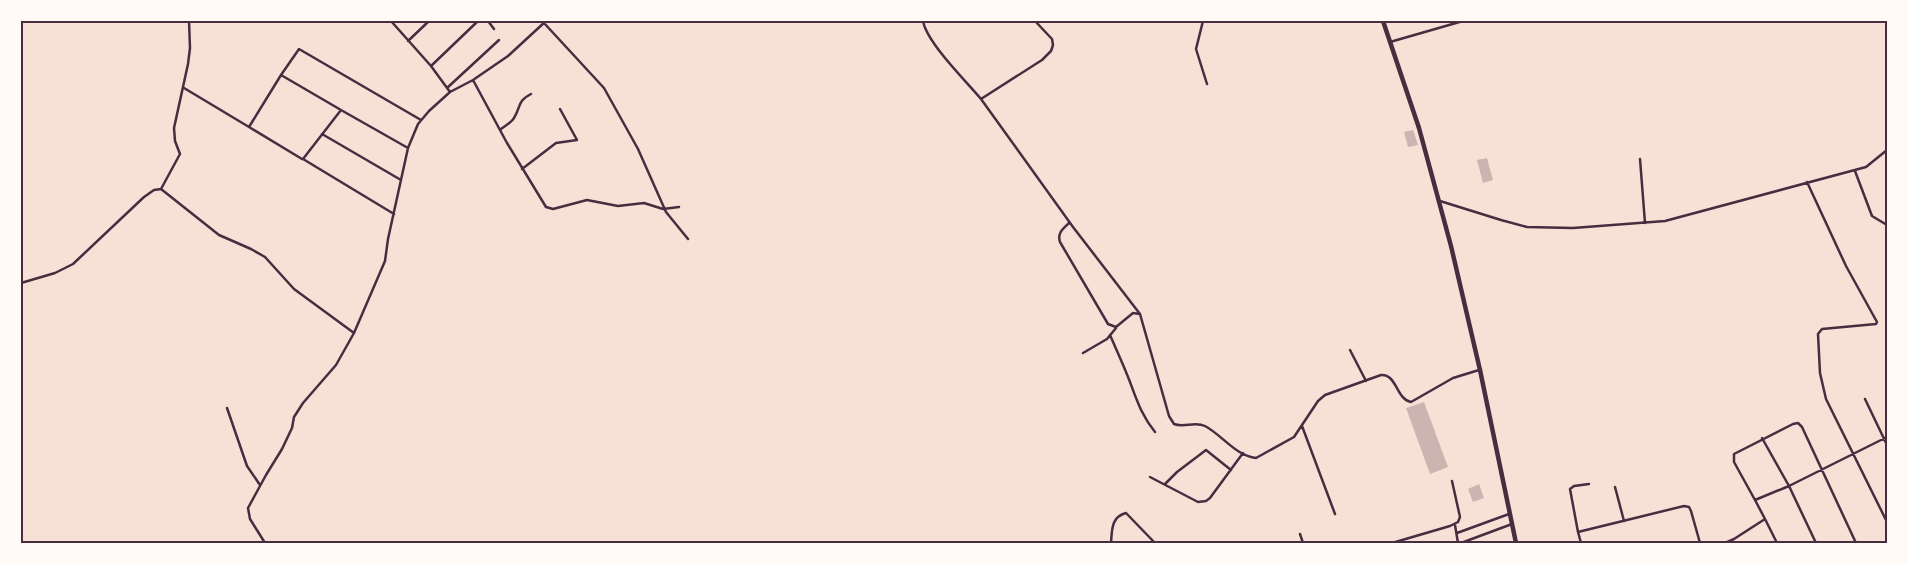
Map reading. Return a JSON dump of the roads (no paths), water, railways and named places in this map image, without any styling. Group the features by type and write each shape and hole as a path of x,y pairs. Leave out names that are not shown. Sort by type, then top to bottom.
{"highway":[{"path":"1383,21 1419,128 1439,200 1480,370 1516,543"}],"street":[{"path":"161,189 180,154 175,141 174,128 184,88 190,48 189,21"},
{"path":"391,21 431,66 450,92"},
{"path":"408,41 429,21"},
{"path":"431,66 478,21"},
{"path":"488,21 494,29"},
{"path":"923,21 926,30 934,42 981,99 1070,223 1140,314 1172,422 1179,425 1203,425 1243,453 1253,458 1261,457 1294,437 1323,396 1381,375 1388,375 1404,399 1410,402 1453,378 1480,370"},
{"path":"981,99 1042,60 1051,51 1052,39 1035,21"},
{"path":"1203,21 1196,49 1207,84"},
{"path":"1390,42 1463,21"},
{"path":"265,543 250,519 248,508 282,449 292,428 294,417 303,403 336,365 354,334 385,262 388,239 408,148 414,132 421,120 450,92 473,80 508,56 545,22 607,93 638,149 665,209 688,239"},
{"path":"447,88 499,40"},
{"path":"249,127 299,49 421,120"},
{"path":"281,75 408,148"},
{"path":"473,80 522,169 543,204 548,208 587,200 618,206 647,204 665,209 679,207"},
{"path":"184,88 394,214"},
{"path":"501,129 514,120 520,102 531,94"},
{"path":"522,169 556,143 577,140 560,109"},
{"path":"303,159 341,110"},
{"path":"322,134 401,180"},
{"path":"1439,200 1527,227 1573,228 1665,221 1866,167 1887,150"},
{"path":"1640,159 1644,223"},
{"path":"1855,170 1872,216 1887,225"},
{"path":"1807,182 1846,266 1878,322 1876,324 1822,328 1818,334 1820,373 1826,399 1851,454 1887,522"},
{"path":"21,283 55,273 73,264 144,197 154,190 161,189 219,235 265,257 294,289 354,334"},
{"path":"1070,223 1062,230 1059,237 1060,242 1108,324 1114,328 1118,327"},
{"path":"1083,353 1107,339 1133,314 1140,314"},
{"path":"1110,335 1130,381 1139,408 1155,432"},
{"path":"1350,350 1366,380"},
{"path":"1865,399 1885,437 1887,445"},
{"path":"227,408 247,466 260,485"},
{"path":"1777,543 1734,457 1737,451 1798,423 1802,427 1856,543"},
{"path":"1302,426 1335,514"},
{"path":"1755,500 1789,486 1885,437"},
{"path":"1762,438 1789,486 1816,543"},
{"path":"1165,484 1177,472 1206,450 1230,470"},
{"path":"1150,477 1198,502 1206,501 1243,453"},
{"path":"1392,543 1455,524 1460,517 1452,480"},
{"path":"1581,543 1570,489 1574,486 1589,484"},
{"path":"1615,487 1624,521"},
{"path":"1578,532 1684,506 1692,511 1700,543"},
{"path":"1111,543 1115,520 1118,516 1126,513 1155,543"},
{"path":"1457,533 1510,514"},
{"path":"1727,542 1734,541 1765,519"},
{"path":"1455,524 1459,543 1512,524"},
{"path":"1300,534 1303,543"}]}
